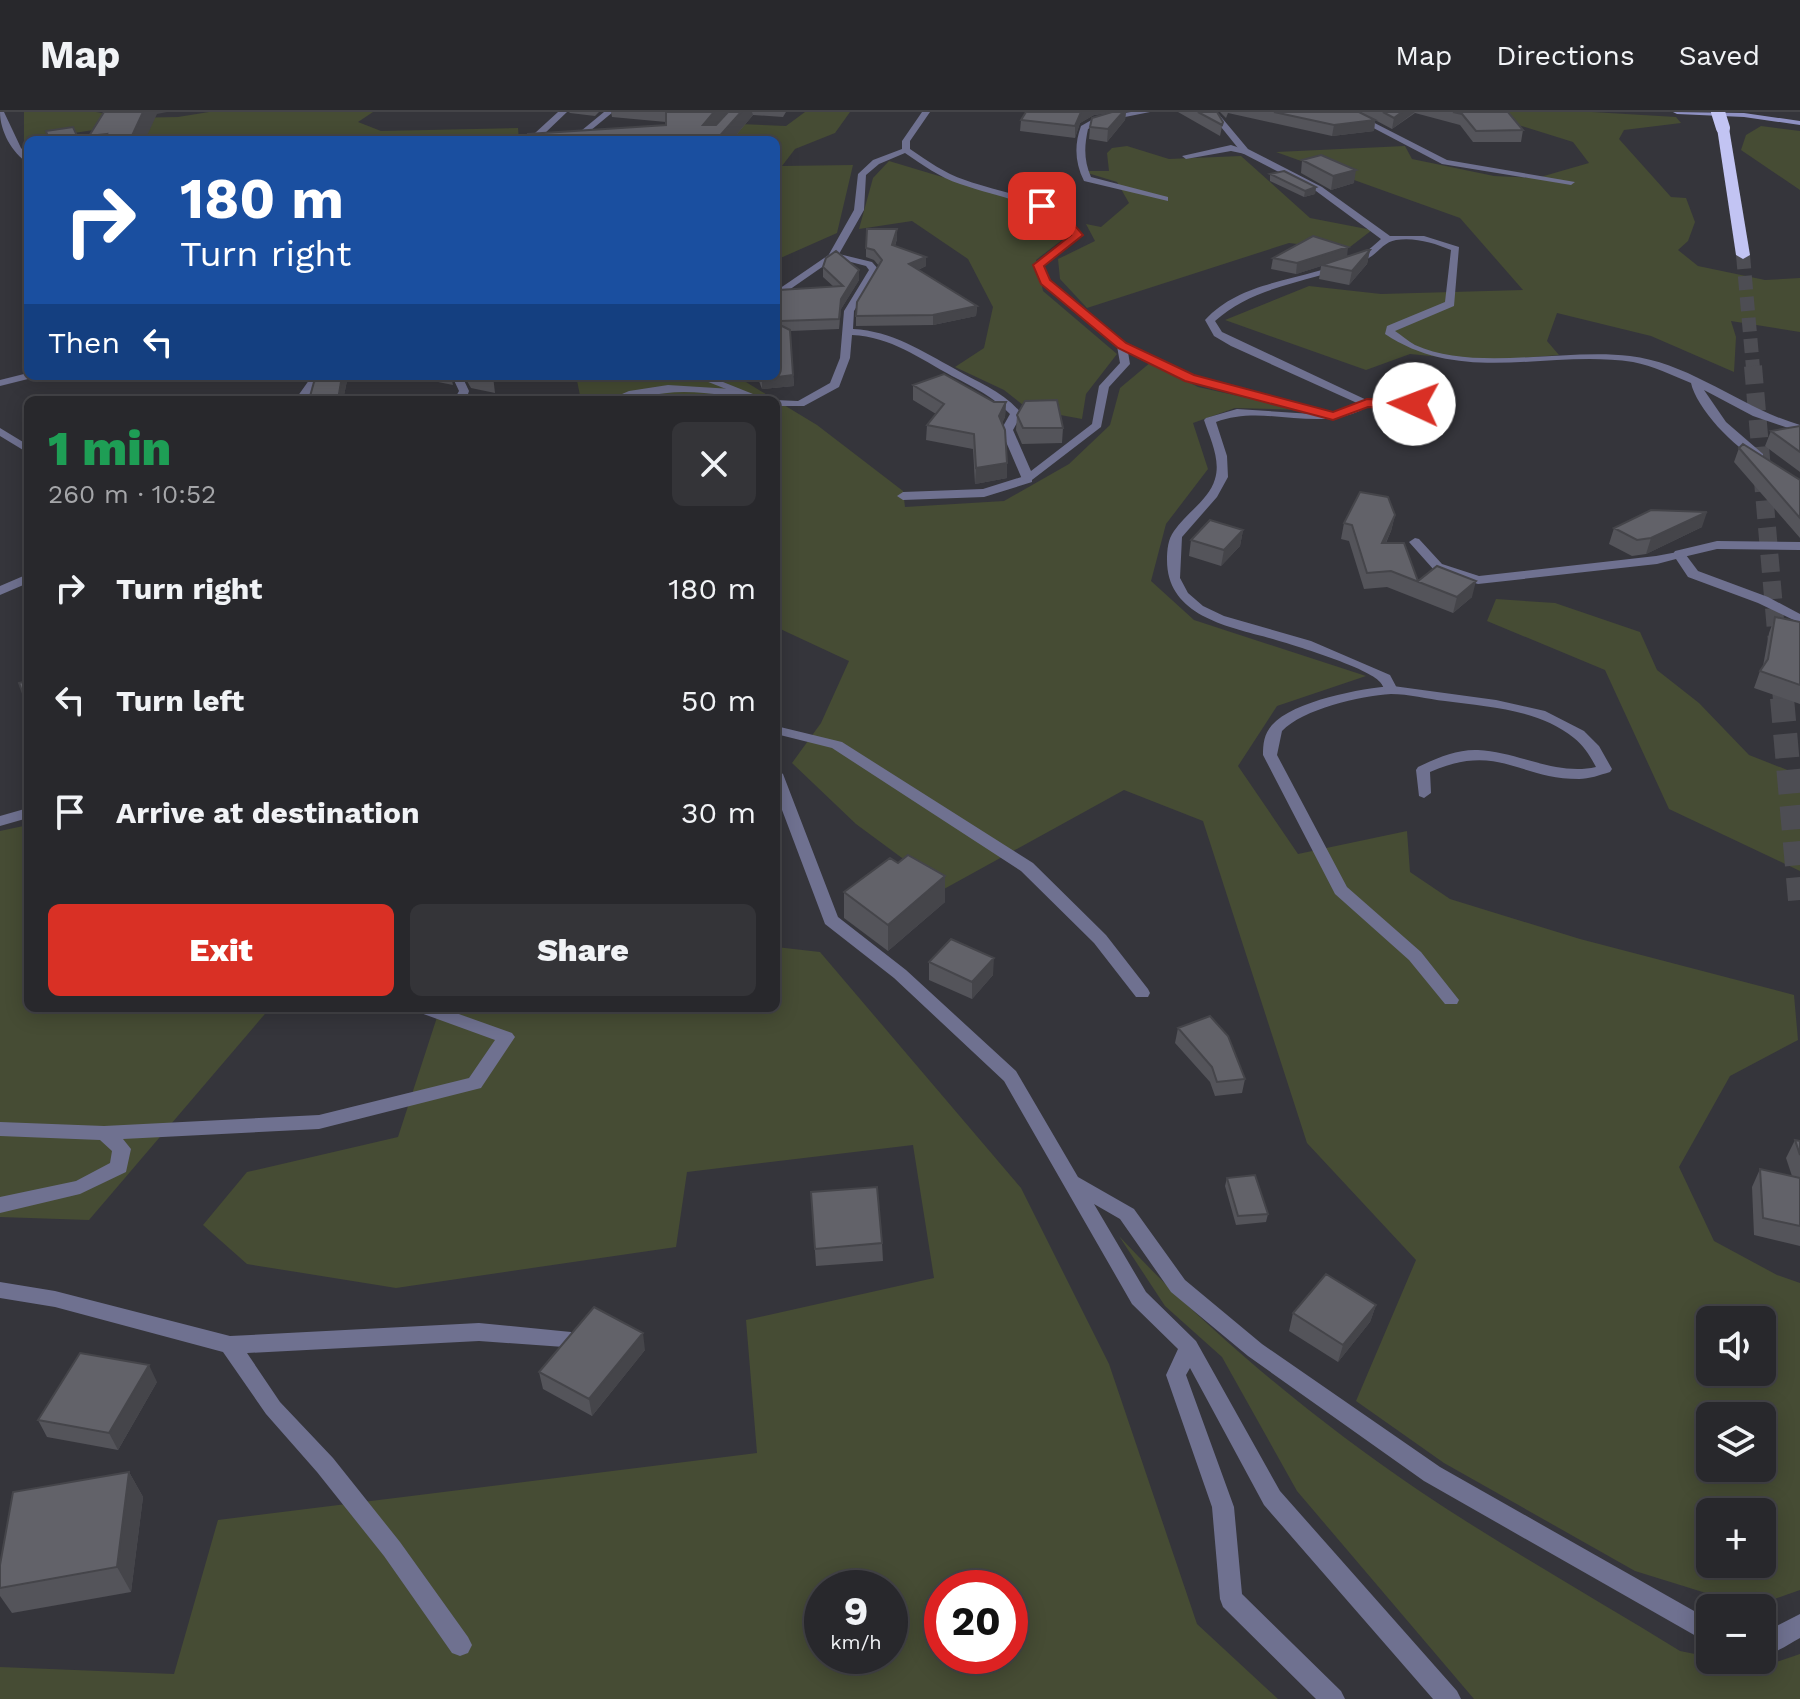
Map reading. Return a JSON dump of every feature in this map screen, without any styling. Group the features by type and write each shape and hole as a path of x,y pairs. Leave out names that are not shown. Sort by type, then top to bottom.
{"highway":[{"path":"1718,112 1743,255"}],"main road":[{"path":"1677,112 1747,114 1800,123"}],"street":[{"path":"0,112 17,149 24,156"},
{"path":"539,136 563,112"},
{"path":"579,136 609,112"},
{"path":"906,150 906,141 926,112"},
{"path":"1146,112 1098,120 1084,128 1079,147 1080,165 1087,179 1165,199"},
{"path":"1213,112 1245,151"},
{"path":"1347,112 1445,162 1571,182"},
{"path":"1217,139 1319,189 1388,239"},
{"path":"1186,156 1231,148"},
{"path":"780,293 833,256 859,210 862,174 876,162 906,150"},
{"path":"906,150 943,174 1023,196 1061,216 1077,235 1039,265 1045,281 1122,345 1189,378 1333,416"},
{"path":"1438,405 1367,403 1235,344 1218,334 1210,320 1221,307 1241,296 1365,257 1388,239 1418,238 1456,249 1450,304 1391,328 1389,332 1398,341 1434,356 1634,359 1694,384 1754,415 1800,429"},
{"path":"780,403 800,404 835,385 845,358 849,311 874,270 869,264 833,256"},
{"path":"846,332 866,332 898,340 1000,396 1016,414 1007,430 1028,479"},
{"path":"903,496 984,493 1028,479 1097,425 1104,386 1125,364 1122,345"},
{"path":"0,383 24,377"},
{"path":"709,380 753,396"},
{"path":"1694,384 1710,412 1735,439 1769,462"},
{"path":"624,396 640,390 708,391 753,396"},
{"path":"1367,403 1333,416 1303,419 1239,412 1210,420 1223,469 1219,485 1176,535 1170,570 1181,594 1200,609 1241,628 1303,643 1343,658 1385,678 1391,690"},
{"path":"0,431 24,447"},
{"path":"1415,542 1438,567 1478,580 1657,560 1717,545 1800,546"},
{"path":"1679,554 1693,574 1763,600 1800,619"},
{"path":"0,591 24,580"},
{"path":"1424,793 1423,770 1445,758 1490,754 1571,777 1586,777 1605,769 1599,755 1577,735 1528,709 1391,690 1306,710 1283,722 1270,738 1270,755 1341,890 1415,956 1451,1000"},
{"path":"780,731 837,745 1027,867 1100,939 1142,993"},
{"path":"780,785 831,920 900,974 1010,1076 1139,1298 1189,1347 1272,1498 1449,1699"},
{"path":"0,821 24,814"},
{"path":"0,1129 104,1133 319,1122 475,1083 506,1037 435,1012"},
{"path":"0,1205 80,1187 119,1167 122,1149 104,1133"},
{"path":"1071,1181 1127,1214 1178,1286 1255,1350 1432,1474 1696,1625"},
{"path":"0,1290 55,1299 230,1345 479,1332 564,1338"},
{"path":"230,1345 273,1408 325,1465 392,1549 460,1645"},
{"path":"1189,1347 1176,1375 1223,1507 1231,1599 1333,1699"},
{"path":"1776,1639 1800,1625"}],"green space":[{"path":"24,112 96,112 129,118 178,117 209,112 373,112 358,122 381,131 518,128 519,136 126,136 120,126 54,136 24,136"},
{"path":"805,112 850,112 835,133 795,149 782,166 853,165 837,233 780,258 780,136 729,136 739,124 786,126"},
{"path":"1424,112 1592,112 1676,117 1681,123 1624,130 1619,139 1671,197 1686,198 1695,222 1688,241 1678,250 1698,266 1765,280 1800,278 1800,332 1731,321 1736,337 1734,372 1651,336 1557,313 1547,341 1559,355 1484,361 1410,354 1366,370 1225,320 1309,286 1381,294 1523,290 1460,218 1276,152 1405,146 1412,159 1494,176 1537,178 1589,163 1573,142 1525,127 1487,116"},
{"path":"1761,126 1800,131 1800,190 1741,150 1746,135"},
{"path":"1127,146 1169,159 1241,156 1310,218 1372,230 1346,250 1289,243 1087,308 1060,279 1058,259 1095,241 1086,224 1101,227 1129,203 1117,182 1081,171 1109,171 1107,153 1112,148"},
{"path":"889,161 1032,204 1067,236 1036,260 1043,291 1117,354 1086,394 1082,419 1028,409 1004,390 955,367 984,348 993,307 968,259 912,221 859,229 873,178"},
{"path":"1151,362 1198,387 1301,410 1235,408 1193,423 1208,469 1166,524 1151,581 1194,620 1366,676 1277,706 1238,766 1298,854 1407,831 1410,872 1450,899 1580,939 1794,995 1798,1040 1730,1076 1679,1167 1714,1241 1777,1275 1800,1283 1800,1590 1776,1598 1776,1594 1709,1594 1635,1571 1444,1463 1356,1401 1416,1260 1307,1143 1203,821 1124,790 944,889 856,824 792,763 821,723 849,661 780,629 780,402 817,425 903,491 905,507 1004,501 1069,464 1110,425 1120,388"},
{"path":"577,380 743,380 769,396 580,396"},
{"path":"1496,599 1555,603 1640,632 1657,670 1699,703 1749,755 1800,775 1800,871 1669,809 1605,670 1487,621"},
{"path":"24,826 24,1012 267,1012 89,1220 0,1217 0,831"},
{"path":"780,947 820,952 1021,1188 1109,1364 1197,1624 1278,1699 0,1699 0,1667 174,1674 218,1520 757,1453 746,1320 934,1278 913,1145 687,1172 676,1247 396,1288 247,1264 203,1225 247,1172 398,1137 439,1012 780,1012"},
{"path":"1119,1236 1188,1306 1262,1372 1341,1435 1421,1492 1680,1651 1696,1654 1696,1674 1776,1674 1776,1662 1800,1654 1800,1699 1474,1699 1297,1491 1222,1357 1165,1306"}],"building":[{"path":"104,112 143,112 132,136 89,136"},
{"path":"666,112 714,112 703,125 716,125 728,112 741,112 720,136 528,136 528,134 666,125"},
{"path":"1026,112 1081,112 1075,126 1021,120"},
{"path":"1123,112 1108,129 1090,127 1092,118"},
{"path":"1198,112 1217,112 1222,125"},
{"path":"1274,112 1359,112 1375,120 1334,125"},
{"path":"1383,112 1402,112 1394,118"},
{"path":"1453,112 1508,112 1523,130 1476,131 1462,114"},
{"path":"73,127 77,136 48,136 46,131"},
{"path":"1321,155 1356,170 1333,176 1302,160"},
{"path":"1284,171 1316,187 1305,191 1270,174"},
{"path":"867,229 897,229 892,245 926,257 909,264 977,306 933,315 856,316 857,302 882,260 874,250 866,248"},
{"path":"1313,236 1348,247 1297,263 1273,258"},
{"path":"1370,250 1352,271 1322,265"},
{"path":"836,251 859,270 841,299 839,319 781,321 780,290 843,286 823,267 826,258"},
{"path":"780,325 790,330 793,375 780,377"},
{"path":"944,374 994,402 1006,402 999,416 1005,430 1007,463 976,468 974,434 927,425 944,404 913,385"},
{"path":"341,380 339,396 310,396 314,382"},
{"path":"1057,400 1063,428 1023,428 1017,415 1025,401"},
{"path":"1800,426 1800,452 1771,431"},
{"path":"1743,444 1800,480 1800,518 1739,448"},
{"path":"1360,492 1388,497 1395,515 1382,543 1404,543 1418,581 1437,566 1476,581 1457,597 1391,571 1367,573 1352,525 1344,523"},
{"path":"1651,510 1707,512 1651,538 1637,540 1614,528"},
{"path":"1210,520 1243,530 1224,550 1191,540"},
{"path":"1775,617 1800,622 1800,685 1760,671 1768,659"},
{"path":"908,855 945,876 888,925 844,892 890,858 898,863"},
{"path":"951,939 994,958 972,982 929,962"},
{"path":"1210,1016 1228,1036 1245,1079 1217,1082 1212,1067 1178,1028"},
{"path":"1760,1169 1800,1178 1800,1226 1763,1218"},
{"path":"1255,1175 1268,1214 1238,1216 1227,1178"},
{"path":"877,1187 882,1243 815,1249 811,1192"},
{"path":"1326,1274 1376,1305 1343,1345 1293,1313"},
{"path":"594,1307 643,1333 589,1399 539,1372"},
{"path":"80,1353 149,1365 109,1433 38,1420"},
{"path":"129,1472 117,1567 0,1588 0,1565 13,1492"}],"tunnel":[{"path":"1743,255 1753,368"},
{"path":"1753,366 1782,700"},
{"path":"1782,698 1800,900"}],"route":[{"path":"1042,206 1061,216 1077,235 1039,265 1045,281 1122,345 1189,378 1333,416 1367,403 1414,404"}]}
